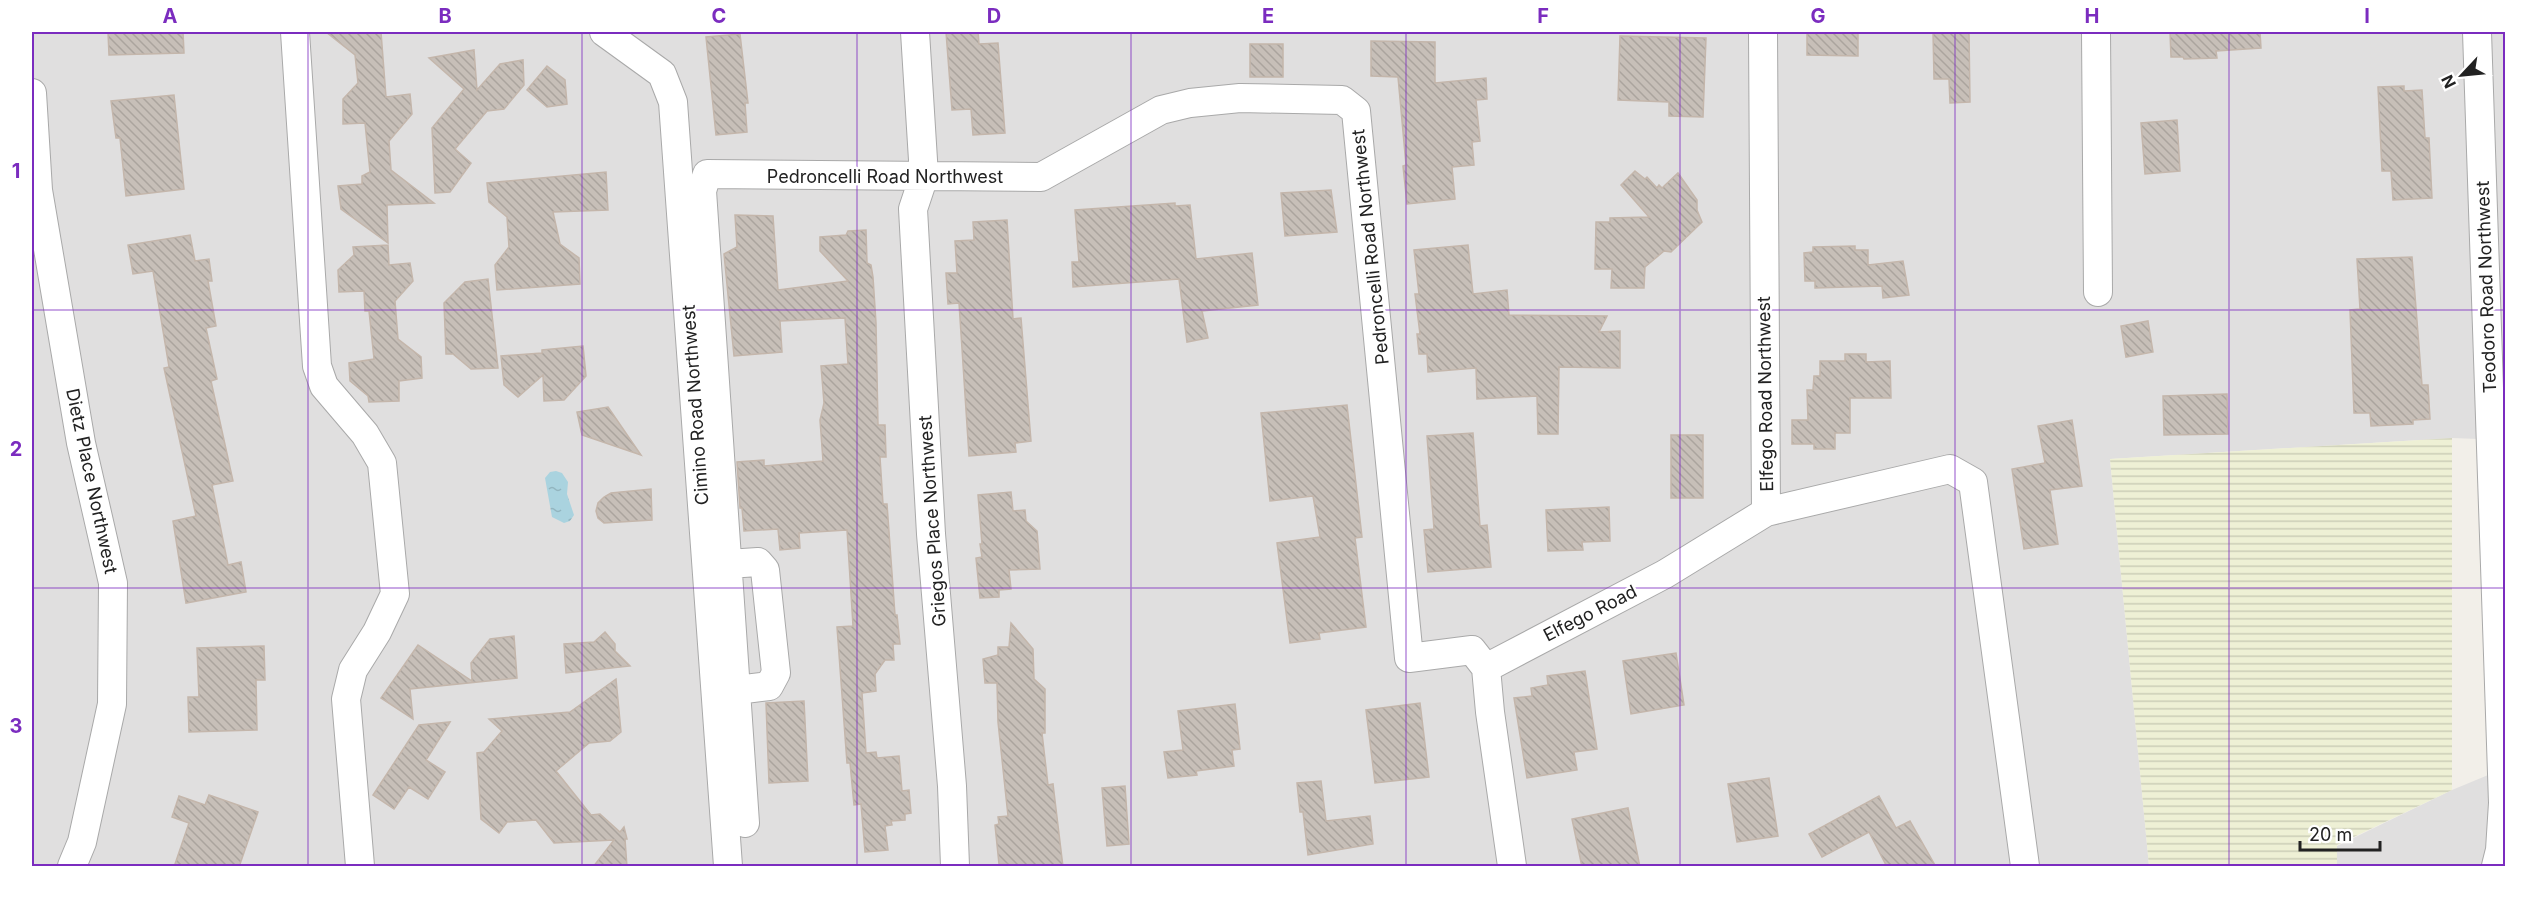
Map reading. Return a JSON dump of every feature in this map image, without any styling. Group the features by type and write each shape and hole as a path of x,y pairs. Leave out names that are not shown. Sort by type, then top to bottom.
{"street":[{"path":"295,32 317,366 324,386 365,434 382,463 395,594 377,632 353,670 346,699 360,867"},
{"name":"Cimino Road Northwest","path":"604,32 662,74 673,102 735,816"},
{"path":"915,32 924,176"},
{"name":"Elfego Road Northwest","path":"1763,32 1766,512 1950,469 1973,482 2025,867"},
{"path":"2096,32 2098,292"},
{"name":"Teodoro Road Northwest","path":"2477,32 2503,803 2500,850 2496,867"},
{"name":"Dietz Place Northwest","path":"32,93 35,191 81,443 113,583 112,704 82,842 72,867"},
{"name":"Pedroncelli Road Northwest","path":"728,564 702,190 706,174 1041,177 1161,110 1190,103 1240,98 1341,100 1356,111 1409,658 1472,650 1486,668"},
{"name":"Griegos Place Northwest","path":"924,176 913,209 931,534 952,786 955,867"},
{"name":"Elfego Road","path":"1486,668 1665,574 1766,512"},
{"path":"728,867 735,816 737,690 728,564 758,562 765,570 776,674 769,686 737,690"},
{"path":"1486,668 1512,867"}],"shaded area":[{"path":"32,32 2505,32 2505,440 2452,438 2110,459 2149,866 32,866"},
{"path":"2505,768 2505,866 2337,866 2337,846 2452,790"}],"green space":[{"path":"2452,438 2452,790 2337,845 2337,866 2149,866 2110,459"}],"water":[{"path":"550,472 562,473 568,482 567,494 574,515 570,521 564,523 552,517 545,478"}],"building":[{"path":"108,32 183,32 184,53 109,55"},
{"path":"326,32 381,32 386,97 410,94 412,114 389,141 391,170 434,203 387,205 388,243 341,209 338,186 362,184 362,176 370,172 365,123 343,124 343,99 358,83 355,55"},
{"path":"946,32 978,32 979,44 998,43 1005,133 973,135 971,109 952,110"},
{"path":"1807,32 1858,32 1858,56 1807,55"},
{"path":"1933,32 1969,32 1970,102 1950,103 1949,79 1934,79"},
{"path":"2170,32 2260,32 2261,48 2216,51 2217,58 2171,57"},
{"path":"740,34 748,103 745,103 747,132 716,135 706,37"},
{"path":"1620,36 1706,38 1703,117 1669,116 1669,102 1618,100"},
{"path":"1371,41 1435,42 1435,83 1486,78 1487,99 1476,100 1480,141 1472,142 1474,165 1452,167 1455,199 1407,204 1398,77 1371,76"},
{"path":"1250,44 1283,44 1283,77 1250,77"},
{"path":"474,50 477,90 500,64 523,60 524,85 504,109 487,111 455,149 471,163 450,192 435,193 432,128 464,89 429,58"},
{"path":"547,66 565,80 567,104 547,107 527,90"},
{"path":"2404,86 2404,91 2422,90 2425,138 2429,138 2432,198 2393,200 2391,171 2382,171 2378,87"},
{"path":"174,95 184,189 126,196 120,138 116,138 111,101"},
{"path":"2177,120 2180,171 2145,174 2141,123"},
{"path":"1635,171 1645,179 1647,177 1657,188 1659,185 1662,188 1678,173 1697,200 1697,210 1702,222 1671,252 1664,251 1645,267 1644,288 1611,288 1612,269 1595,269 1596,222 1610,222 1610,218 1649,217 1621,185"},
{"path":"606,172 608,210 553,212 560,244 579,258 580,284 497,290 495,265 509,247 507,217 489,202 487,183"},
{"path":"1331,190 1337,232 1285,236 1281,193"},
{"path":"1175,203 1175,206 1190,205 1196,259 1252,253 1258,305 1202,311 1208,338 1187,342 1179,279 1073,287 1072,262 1079,262 1075,210"},
{"path":"735,215 773,216 778,290 848,281 820,251 820,237 846,235 848,231 866,230 867,263 871,265 873,277 876,323 878,425 885,425 886,457 880,457 883,504 887,504 895,615 897,615 900,644 893,644 894,660 885,660 875,674 876,691 862,693 866,753 876,752 877,758 899,756 902,791 909,790 911,813 905,814 905,820 891,821 892,825 885,826 888,850 865,852 861,804 854,805 850,763 847,763 837,627 853,626 847,530 799,533 800,548 780,550 778,529 744,531 742,508 740,508 737,462 764,460 764,466 823,461 820,420 824,403 821,366 848,364 845,318 780,321 782,352 734,356 724,254 737,247"},
{"path":"1007,220 1013,319 1021,318 1031,441 1015,443 1016,452 969,456 959,303 948,304 946,273 957,273 955,241 974,240 973,222"},
{"path":"190,235 195,261 209,259 212,281 208,281 216,326 206,328 217,379 211,381 233,481 212,485 228,565 241,562 246,592 186,603 173,521 196,516 164,368 169,367 153,271 133,274 128,245"},
{"path":"388,245 389,265 410,263 413,281 395,301 398,339 421,357 422,378 399,381 399,401 369,402 368,396 350,381 349,363 374,359 369,311 365,311 364,291 339,292 338,270 354,255 353,247"},
{"path":"1468,245 1473,294 1507,290 1509,315 1607,316 1599,332 1620,331 1620,368 1559,367 1558,434 1538,434 1537,396 1477,399 1476,368 1428,372 1427,354 1419,354 1417,334 1420,334 1415,294 1419,294 1414,250"},
{"path":"1855,246 1855,250 1868,250 1868,265 1903,261 1909,295 1883,298 1882,286 1815,288 1815,281 1805,281 1804,253 1813,252 1813,247"},
{"path":"2412,257 2422,385 2428,385 2430,419 2413,420 2413,424 2371,426 2370,413 2354,413 2350,310 2360,309 2357,259"},
{"path":"488,279 498,368 471,369 453,354 446,354 444,303 465,282"},
{"path":"2148,321 2153,352 2126,357 2121,326"},
{"path":"583,346 586,376 564,400 544,401 543,375 518,397 504,385 501,356 542,353 542,350"},
{"path":"1845,354 1866,354 1866,362 1890,361 1891,398 1850,398 1850,433 1835,433 1835,449 1814,449 1814,444 1792,444 1792,420 1808,420 1807,390 1813,390 1814,376 1820,376 1820,361 1845,361"},
{"path":"2227,394 2228,434 2164,435 2163,396"},
{"path":"1347,405 1362,537 1355,538 1366,627 1319,633 1320,639 1290,643 1277,543 1320,537 1313,496 1270,501 1261,413"},
{"path":"608,407 641,455 582,435 577,412"},
{"path":"2072,420 2082,486 2050,490 2058,544 2024,549 2012,469 2045,463 2038,426"},
{"path":"1473,433 1480,526 1487,525 1491,567 1428,572 1424,530 1434,529 1427,436"},
{"path":"1671,435 1703,435 1703,498 1671,498"},
{"path":"651,489 652,520 604,523 598,518 596,511 598,503 611,493"},
{"path":"1011,492 1013,511 1025,510 1026,521 1037,531 1040,569 1009,570 1011,589 999,590 999,597 980,598 976,558 982,557 978,495"},
{"path":"1609,507 1610,541 1582,542 1583,550 1548,551 1546,510"},
{"path":"1011,623 1033,649 1034,679 1045,689 1045,733 1042,733 1048,785 1053,784 1063,867 999,864 995,825 999,824 998,817 1008,816 998,722 997,683 985,683 983,659 998,655 998,647 1009,647"},
{"path":"605,632 615,644 615,651 630,666 566,673 564,644 594,642"},
{"path":"514,636 517,678 410,689 413,719 381,698 418,645 472,681 471,663 490,639"},
{"path":"264,646 265,680 256,680 257,730 189,732 188,697 199,697 197,648"},
{"path":"1676,653 1684,705 1631,714 1623,661"},
{"path":"1585,671 1597,749 1574,752 1577,770 1527,778 1514,698 1532,696 1531,688 1548,685 1547,676"},
{"path":"616,679 621,732 610,741 589,743 556,771 591,815 600,814 620,832 624,827 627,839 625,839 627,867 593,867 614,840 554,843 536,820 507,822 499,833 481,819 477,753 484,752 502,731 489,719 570,712"},
{"path":"804,701 808,781 769,783 766,703"},
{"path":"1420,703 1429,777 1375,783 1366,710"},
{"path":"1235,704 1240,749 1232,750 1234,766 1196,771 1197,775 1168,778 1164,752 1183,750 1178,711"},
{"path":"450,722 426,760 445,772 428,799 409,787 394,809 373,795 419,725"},
{"path":"1769,778 1778,836 1737,842 1728,784"},
{"path":"1321,781 1326,821 1370,816 1373,844 1308,855 1297,783"},
{"path":"1125,786 1129,844 1107,846 1102,788"},
{"path":"209,795 258,812 239,867 174,867 189,823 172,817 179,796 205,805"},
{"path":"1879,796 1896,828 1910,821 1936,867 1887,867 1869,832 1822,857 1809,834"},
{"path":"1628,808 1640,867 1582,867 1572,819"}]}
